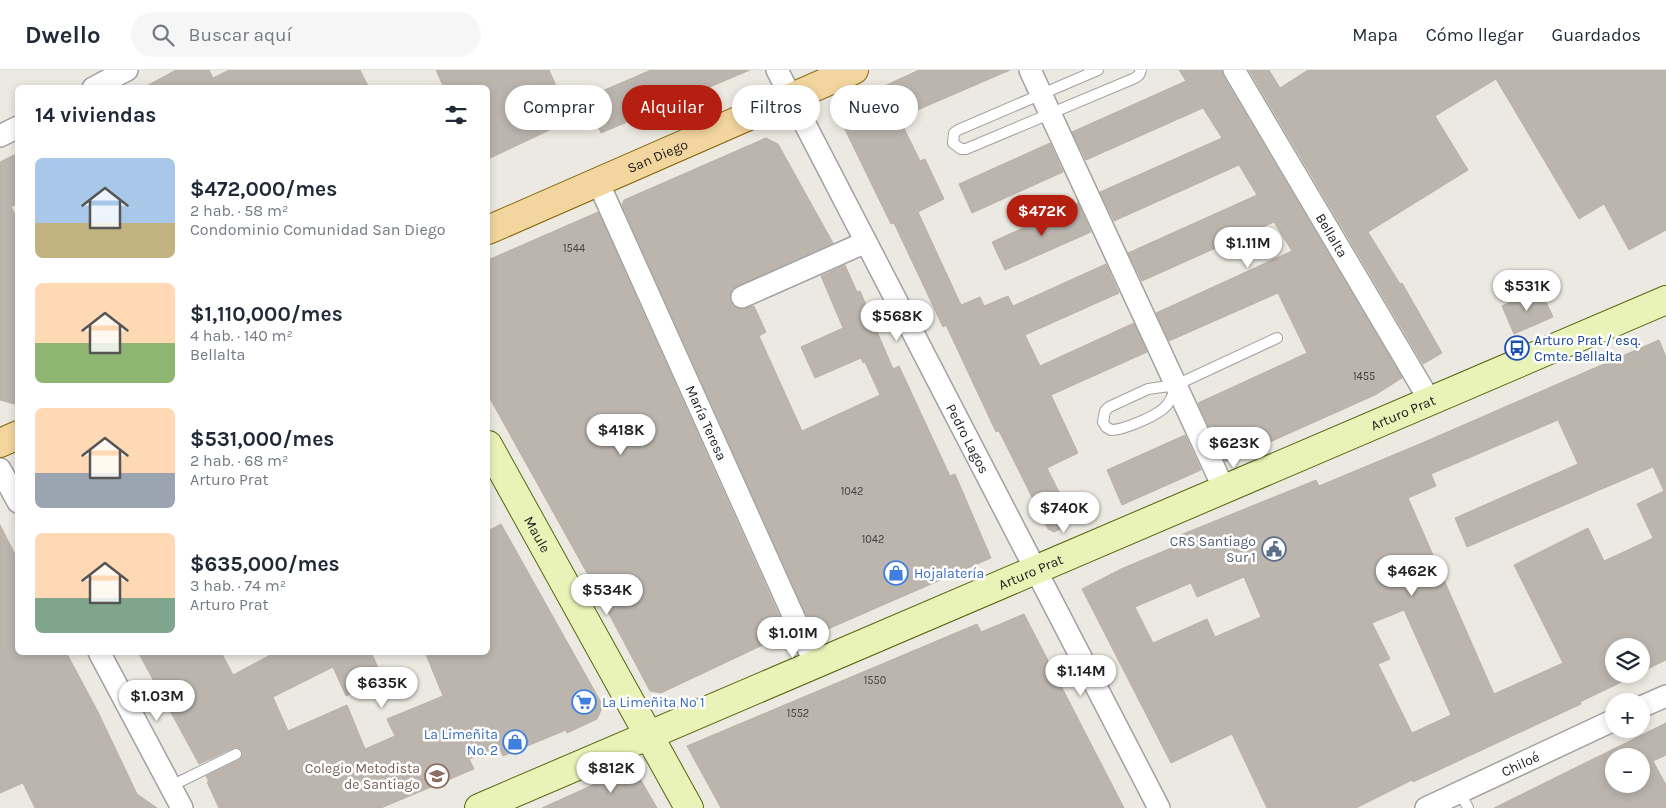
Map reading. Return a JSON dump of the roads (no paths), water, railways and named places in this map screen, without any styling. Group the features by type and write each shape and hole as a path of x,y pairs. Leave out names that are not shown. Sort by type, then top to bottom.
{"main road":[{"name":"San Diego","path":"820,85 854,70"},
{"name":"San Diego","path":"490,229 732,123"},
{"path":"0,443 15,436"}],"street":[{"path":"99,85 127,70"},
{"name":"Pedro Lagos","path":"777,70 785,85"},
{"path":"1030,70 1224,490"},
{"name":"Bellalta","path":"1234,70 1430,401"},
{"path":"0,136 15,128"},
{"name":"Pedro Lagos","path":"809,130 1159,808"},
{"name":"María Teresa","path":"598,182 815,664"},
{"path":"742,298 866,242"},
{"name":"Arturo Prat","path":"479,808 1666,300"},
{"name":"Maule","path":"490,449 689,808"},
{"path":"0,469 15,496"},
{"path":"101,655 182,808"},
{"path":"1650,703 1666,696"},
{"name":"Chiloé","path":"1426,808 1464,800 1605,725"}],"lane":[{"path":"1098,70 958,130 954,133 953,144 961,149 966,149 1135,78 1141,70"},
{"path":"1176,385 1170,401 1164,408 1155,413 1118,430 1111,430 1103,422 1105,411 1110,407 1148,389 1176,385 1277,338"},
{"path":"171,786 236,754"}],"place":[{"name":"Arturo Prat / esq. Cmte. Bellalta","path":"1517,348"},
{"name":"CRS Santiago Sur 1","path":"1274,549"},
{"name":"Hojalatería","path":"896,573"},
{"name":"La Limeñita No 1","path":"584,702"},
{"name":"La Limeñita No. 2","path":"515,742"},
{"name":"Colegio Metodista de Santiago","path":"437,776"}]}
